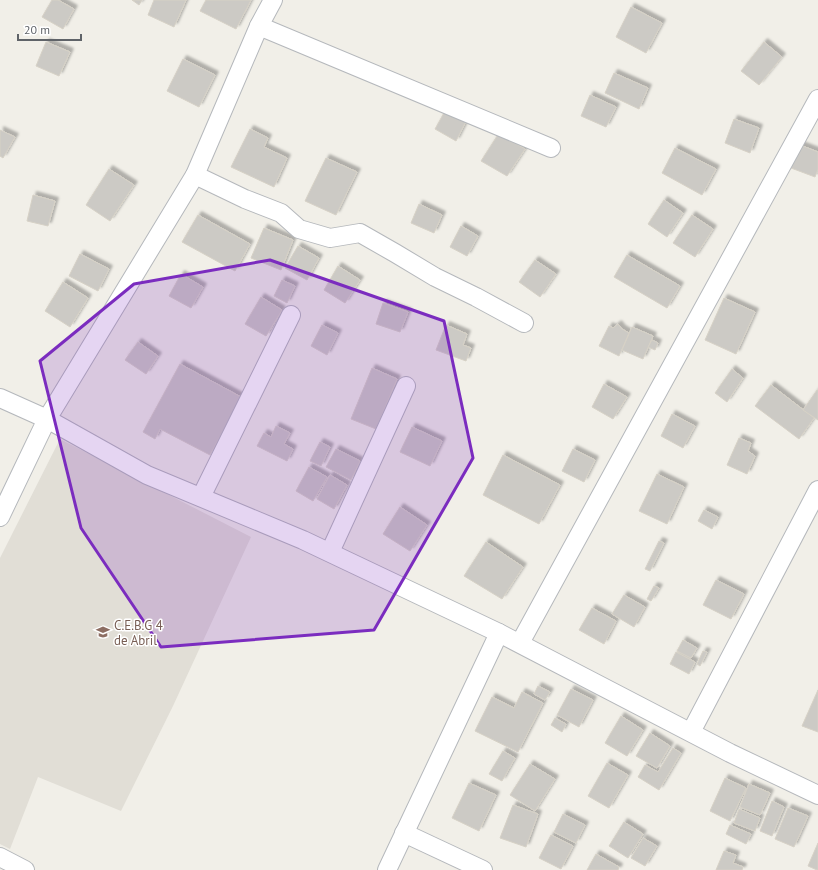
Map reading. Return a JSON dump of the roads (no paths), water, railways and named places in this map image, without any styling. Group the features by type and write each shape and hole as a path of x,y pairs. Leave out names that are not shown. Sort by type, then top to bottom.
{"street":[{"path":"0,517 47,420 195,175 259,26 274,0"},
{"path":"259,26 551,148"},
{"path":"520,643 818,99"},
{"path":"195,175 246,199 281,213 299,229 330,238 360,233 435,277 524,323"},
{"path":"201,497 291,315"},
{"path":"330,552 406,386"},
{"path":"0,398 47,420 147,475 296,536 520,643 691,732 818,795"},
{"path":"691,732 818,490"},
{"path":"387,870 499,633"},
{"path":"404,833 482,870"},
{"path":"0,857 25,870"}],"place":[{"name":"C.E.B.G 4 de Abril","path":"103,632"}]}
